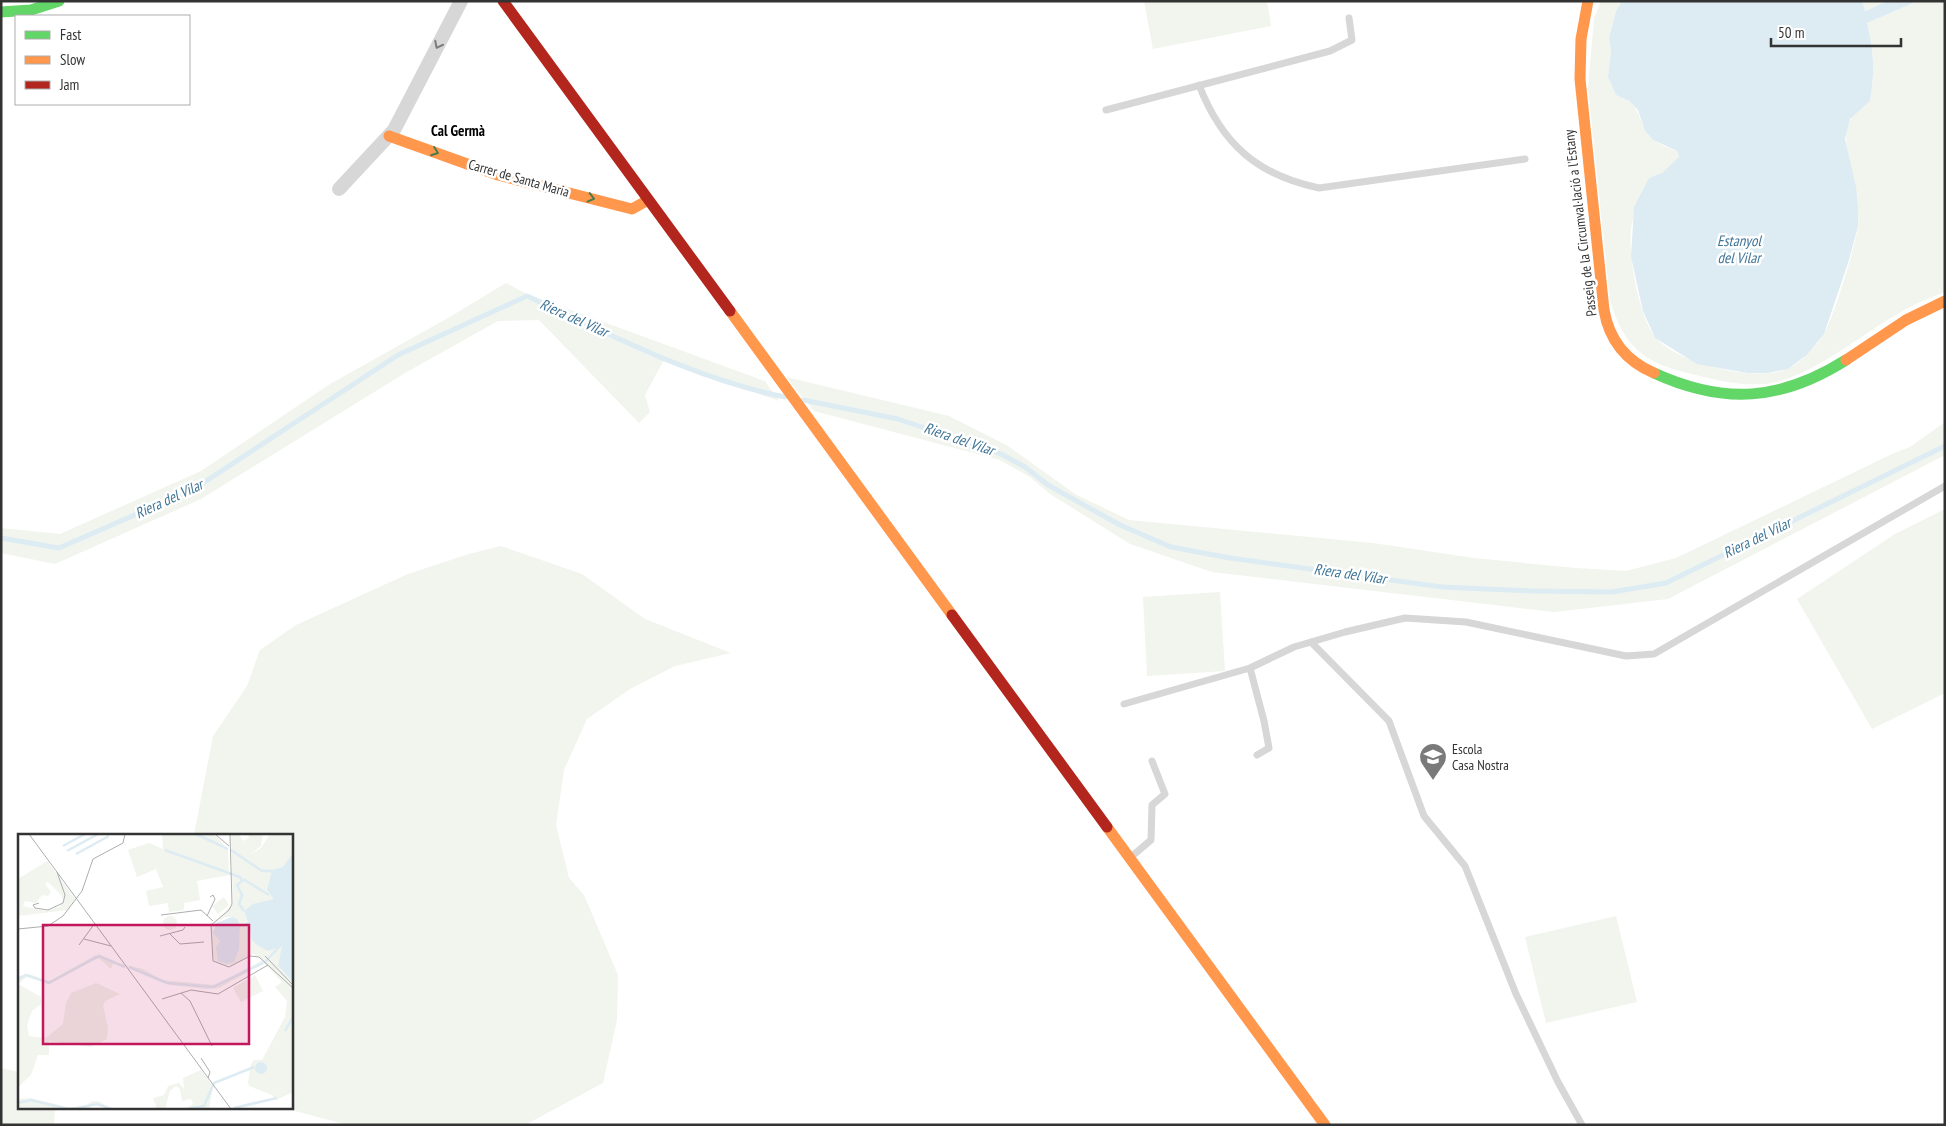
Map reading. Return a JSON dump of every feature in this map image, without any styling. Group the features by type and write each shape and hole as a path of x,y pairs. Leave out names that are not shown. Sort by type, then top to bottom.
{"main road":[{"path":"1,12 25,12 46,8 59,1"},
{"path":"503,1 1324,1125"},
{"name":"Passeig de la Circumval·lació a l'Estany","path":"1588,1 1581,54 1581,100 1601,291 1604,313 1613,339 1628,357 1648,372 1673,382 1734,394 1763,395 1796,387 1814,378 1891,328 1945,301"},
{"name":"Carrer de Santa Maria","path":"390,136 498,175 623,207 632,209 648,200"}],"street":[{"path":"339,189 390,136 461,1"}],"lane":[{"path":"1106,110 1330,51 1352,40 1349,18"},
{"path":"1199,85 1210,112 1227,137 1272,174 1298,184 1319,188 1524,159"},
{"path":"1124,704 1250,668 1294,647 1405,618 1466,622 1626,656 1654,654 1945,486"},
{"path":"1311,642 1389,721 1424,816 1465,866 1516,994 1558,1082 1582,1125"},
{"path":"1250,668 1269,748 1257,755"},
{"path":"1130,858 1151,840 1152,805 1165,794 1152,760"}],"shaded area":[{"path":"1144,1 1267,1 1271,26 1153,49"},
{"path":"1601,1 1622,1 1616,11 1609,38 1611,51 1608,77 1616,95 1629,101 1635,108 1650,137 1664,146 1677,151 1679,158 1662,173 1649,178 1632,224 1632,265 1639,299 1649,327 1655,337 1680,355 1718,368 1758,374 1789,368 1799,362 1813,349 1824,334 1844,282 1858,226 1856,201 1847,155 1847,128 1853,116 1870,101 1873,81 1871,43 1867,23 1918,1 1945,1 1945,292 1893,316 1819,364 1782,380 1763,384 1725,382 1672,369 1658,364 1637,349 1621,329 1610,300 1588,88 1594,18"},
{"path":"1862,1 1887,1 1864,11"},
{"path":"506,283 527,294 765,381 779,401 664,360 645,395 650,412 639,423 539,320 498,321 405,373 201,499 55,564 1,553 1,528 60,534 201,471 330,384"},
{"path":"786,377 949,416 1008,446 1075,494 1129,520 1373,543 1474,558 1576,568 1626,571 1676,558 1910,447 1945,422 1945,455 1668,599 1554,612 1212,572 1130,544 1050,494 1030,477 1000,460 814,411"},
{"path":"1945,509 1945,693 1872,729 1797,599 1895,534"},
{"path":"501,546 582,574 645,619 731,653 675,666 630,689 587,719 564,770 556,825 569,878 584,895 618,975 617,1020 603,1083 525,1125 348,1125 284,1108 292,1108 292,834 194,834 213,736 247,686 260,650 296,625 408,574 469,554"},
{"path":"1220,592 1225,671 1147,676 1143,597"},
{"path":"1616,916 1637,1002 1546,1023 1525,937"},
{"path":"1,1068 18,1072 18,1108 55,1108 54,1125 1,1125"}],"water":[{"name":"Estanyol del Vilar","path":"1622,1 1862,1 1865,11 1887,1 1918,1 1867,23 1873,62 1870,101 1850,119 1845,139 1856,187 1858,226 1849,260 1824,334 1808,354 1788,369 1768,373 1747,373 1697,364 1655,338 1643,311 1631,257 1634,207 1649,178 1662,173 1679,157 1677,151 1653,140 1645,131 1638,110 1629,101 1616,95 1608,77 1611,51 1609,38 1616,11"}],"waterway":[{"name":"Riera del Vilar","path":"1,538 59,548 194,489 398,355 527,296 621,340 685,367 751,389 785,397"},
{"name":"Riera del Vilar","path":"803,400 898,419 1001,454 1025,467 1048,485 1120,525 1171,547 1230,558 1442,587 1532,591 1612,592 1666,583 1945,446"}],"traffic: fast":[{"path":"1,12 31,10 59,1"},
{"path":"1654,373 1704,390 1728,394 1752,394 1775,391 1798,384 1822,374 1846,360"}],"traffic: slow":[{"path":"1588,1 1581,39 1580,79 1604,310 1606,321 1620,348 1635,362 1654,373"},
{"path":"389,136 498,175 632,209 648,200"},
{"path":"1846,360 1906,320 1945,301"},
{"path":"730,311 952,615"},
{"path":"1107,827 1325,1125"}],"traffic: jam":[{"path":"503,1 730,311"},
{"path":"952,615 1107,827"}],"place":[{"name":"Escola Casa Nostra","path":"1433,781"}],"district":[{"name":"Cal Germà","path":"458,131"}]}
